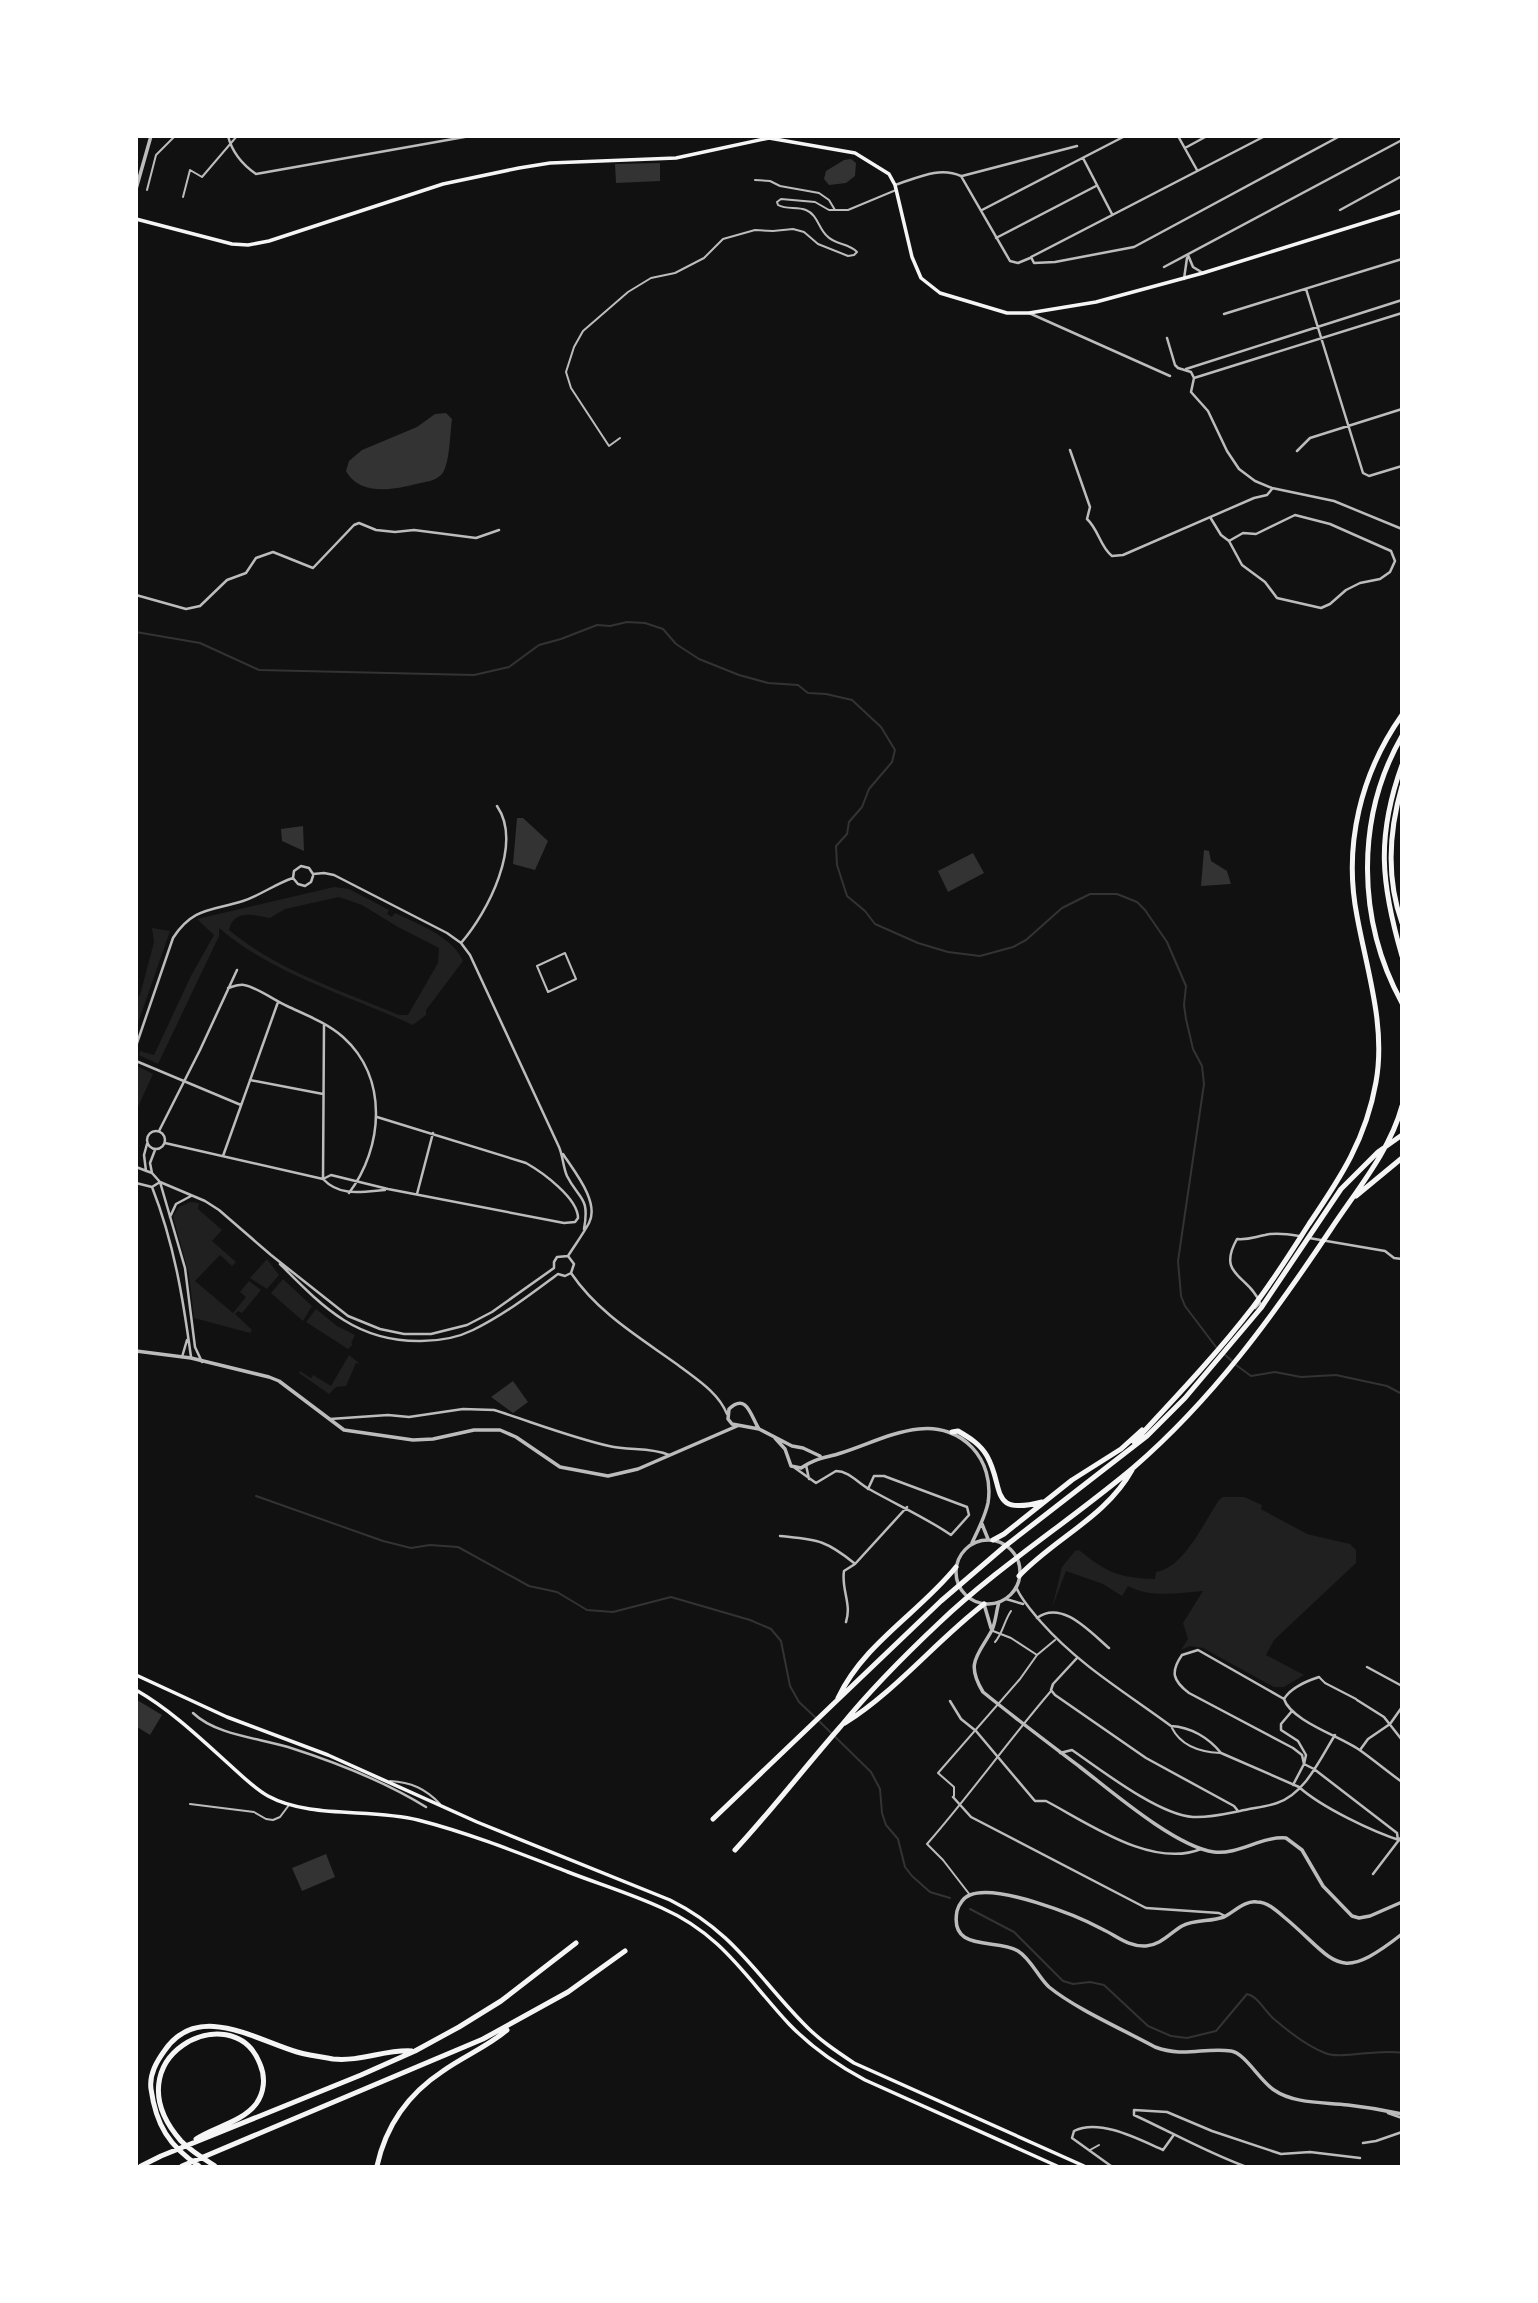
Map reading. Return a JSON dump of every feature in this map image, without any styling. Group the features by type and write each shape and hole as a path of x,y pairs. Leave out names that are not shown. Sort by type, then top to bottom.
{"highway":[{"path":"993,1540 1160,1419 1255,1306 1341,1177 1359,1143 1370,1117 1377,1079 1378,1020 1356,913 1351,874 1352,842 1365,787 1392,729 1402,715"},
{"path":"1402,736 1393,751 1371,818 1366,874 1376,940 1383,964 1402,1003"},
{"path":"1402,765 1385,824 1382,859 1387,901 1402,956"},
{"path":"1402,786 1392,824 1391,859 1393,890 1402,923"},
{"path":"735,1850 839,1727 940,1622 978,1588 1133,1467 1173,1431 1240,1359 1285,1299 1351,1201 1390,1136 1402,1106"},
{"path":"713,1819 969,1576 1118,1460 1160,1419 1221,1357 1261,1308 1341,1189 1378,1152 1402,1135"},
{"path":"1351,1201 1400,1159"},
{"path":"952,1432 958,1431 978,1444 988,1459 999,1497 1006,1503 1023,1506 1045,1501"},
{"path":"1020,1573 1102,1508 1122,1488 1133,1467"},
{"path":"835,1704 845,1684 878,1642 945,1581 956,1567"},
{"path":"839,1727 865,1710 981,1603"},
{"path":"209,2134 415,2051 501,2001 576,1943"},
{"path":"182,2166 462,2049 513,2024 568,1992 625,1951"},
{"path":"377,2166 389,2128 402,2106 444,2070 491,2043 513,2024"},
{"path":"199,2166 175,2148 166,2135 154,2110 150,2080 163,2053 182,2035 200,2027 217,2026 298,2052 335,2059 373,2057 400,2050 415,2051"},
{"path":"141,2166 161,2156 188,2145 235,2119 255,2105 262,2092 264,2077 260,2062 241,2042 224,2035 209,2034 193,2038 170,2056 159,2083 159,2099 162,2113 181,2141 215,2166"}],"main road":[{"path":"136,219 232,244 248,245 344,218 433,187 519,168 550,163 676,158 769,137 855,153 889,174 896,188 912,257 921,278 940,293 1007,313 1028,313 1096,302 1184,279 1402,212"},
{"path":"136,1675 227,1717 328,1755 496,1830 670,1900 695,1913 735,1946 805,2025 826,2044 854,2063 1084,2166"},
{"path":"136,1690 168,1712 268,1796 290,1804 418,1820 497,1845 662,1908 694,1925 733,1957 789,2023 837,2065 1057,2166"}],"street":[{"path":"136,189 151,136"},
{"path":"147,190 156,155 175,136"},
{"path":"228,136 230,144 245,166 256,174 470,136"},
{"path":"183,197 190,170 202,177 237,136"},
{"path":"981,211 1125,136"},
{"path":"1178,136 1198,172"},
{"path":"1185,148 1207,136"},
{"path":"620,438 609,446 571,388 566,372 574,347 590,323 613,307 628,292 652,278 675,273 704,258 723,239 755,230 793,229 804,232 818,244 848,256 854,256 857,252 830,240 810,211 778,205 777,202 782,199 815,202 829,210 848,210 939,171 951,171 961,176 1010,261 1018,263 1265,136"},
{"path":"1031,257 1034,263 1055,262 1134,247 1340,136"},
{"path":"1164,267 1402,140"},
{"path":"961,176 1077,146"},
{"path":"1083,158 1112,215"},
{"path":"1340,210 1402,176"},
{"path":"755,180 771,181 780,186 819,194 829,200 835,210"},
{"path":"996,238 1096,186"},
{"path":"1188,255 1193,267 1203,273"},
{"path":"1184,279 1188,255"},
{"path":"1224,314 1400,259 1402,268"},
{"path":"1306,289 1363,473 1369,476 1402,466"},
{"path":"1167,338 1175,365 1178,369 1186,369 1402,300"},
{"path":"1028,313 1170,376"},
{"path":"1194,378 1402,313"},
{"path":"1186,369 1194,378 1191,392 1209,411 1227,452 1239,469 1255,481 1272,488 1334,501 1402,529"},
{"path":"1297,451 1310,438 1402,410"},
{"path":"1070,450 1090,507 1087,519 1096,527 1106,551 1112,556 1123,555 1261,497 1272,488"},
{"path":"1210,517 1221,535 1229,541 1242,565 1265,582 1278,598 1321,608 1360,583 1380,579 1390,572 1395,561 1391,551 1330,524 1295,515 1255,534 1243,533 1229,541"},
{"path":"136,595 186,609 200,606 228,580 246,573 256,558 273,552 313,568 359,523 376,530 414,530 476,538 499,530"},
{"path":"461,943 486,903 505,857 507,827 504,815 497,806"},
{"path":"301,866 309,868 313,874 311,882 305,886 298,884 293,878 294,871 301,866"},
{"path":"313,874 334,875 447,933 470,954 559,1147 590,1200 592,1213 589,1223 568,1256"},
{"path":"136,1046 173,938 182,924 201,911 244,901 293,878"},
{"path":"565,953 576,979 548,992 537,966 565,953"},
{"path":"159,1131 237,970"},
{"path":"228,988 244,985 324,1024 343,1037 357,1053 374,1094 377,1117 369,1158 349,1193"},
{"path":"223,1156 278,1002"},
{"path":"323,1179 324,1024"},
{"path":"136,1061 241,1105"},
{"path":"250,1080 323,1094"},
{"path":"323,1179 331,1175 388,1189 575,1223 579,1213 575,1205 540,1171 526,1163 377,1117"},
{"path":"146,1171 144,1155 147,1136 152,1131 159,1131 164,1136 165,1143 155,1150"},
{"path":"417,1194 433,1133"},
{"path":"165,1143 323,1179 330,1186 349,1193 388,1189"},
{"path":"147,1144 155,1150"},
{"path":"559,1147 566,1173 585,1201 584,1229"},
{"path":"152,1173 150,1163 155,1150"},
{"path":"136,1167 152,1173 160,1182 219,1210 348,1316 372,1326 404,1334 431,1334 467,1325 492,1312 554,1268"},
{"path":"136,1183 152,1187 160,1182"},
{"path":"160,1182 185,1268 195,1347 202,1362"},
{"path":"152,1187 173,1248 183,1291 191,1358"},
{"path":"170,1217 176,1204 191,1195"},
{"path":"1237,1324 1260,1303 1230,1264 1230,1252 1237,1239 1251,1241 1264,1235 1284,1233 1385,1251 1394,1258 1402,1259"},
{"path":"271,1255 318,1302 344,1322 360,1330 403,1341 449,1339 470,1332 558,1274"},
{"path":"568,1256 574,1264 570,1273 565,1276 558,1274 554,1262 558,1257 568,1256"},
{"path":"570,1273 602,1310 703,1384 722,1402 728,1416 737,1426"},
{"path":"182,1357 188,1337"},
{"path":"136,1351 191,1358 269,1377 279,1381 344,1430 413,1440 433,1439 474,1430 500,1430 516,1437 560,1467 608,1476 638,1469 737,1426 759,1429 822,1457"},
{"path":"722,1402 746,1405 759,1429"},
{"path":"722,1431 734,1404"},
{"path":"327,1419 388,1415 410,1417 463,1409 494,1410 605,1445 625,1450 658,1451 669,1455"},
{"path":"795,1468 801,1468 822,1457 841,1454 885,1436 917,1429 936,1428 952,1432 967,1441 985,1466 989,1488 982,1522 972,1543 963,1551 956,1567 956,1576 960,1589 970,1599 981,1603 999,1602 1006,1599 1016,1587 1020,1573 1013,1552 993,1540 982,1522"},
{"path":"775,1438 785,1449 795,1468 816,1483 840,1471 868,1489 906,1507 951,1535 969,1515 967,1507 884,1476 874,1476 868,1489"},
{"path":"806,1465 809,1479"},
{"path":"846,1622 850,1611 844,1571 855,1564 906,1507"},
{"path":"780,1536 823,1542 855,1564"},
{"path":"972,1543 993,1540"},
{"path":"1016,1587 1025,1605 1056,1639 1099,1676 1171,1726 1177,1737 1203,1752 1221,1753 1299,1787 1320,1802 1400,1841"},
{"path":"1006,1599 1025,1605"},
{"path":"999,1602 992,1631 975,1656 974,1669 983,1692 1119,1798 1179,1839 1217,1853 1261,1841 1286,1838 1302,1850 1323,1885 1352,1916 1370,1916 1402,1902"},
{"path":"981,1603 992,1631"},
{"path":"995,1642 1011,1611"},
{"path":"1037,1618 1043,1614 1057,1613 1072,1617 1108,1648"},
{"path":"992,1631 1011,1638 1037,1656"},
{"path":"1056,1639 1037,1656 938,1773 954,1787 953,1797 971,1817 1146,1908 1219,1913 1225,1916"},
{"path":"1304,1764 1302,1755 1293,1748 1189,1693 1179,1685 1175,1677 1176,1663 1188,1651 1198,1650 1284,1699 1292,1711 1360,1750 1402,1782"},
{"path":"970,1895 927,1844 999,1758 1053,1684 1077,1658"},
{"path":"1367,1667 1402,1686"},
{"path":"1284,1699 1287,1693 1319,1677 1384,1717 1402,1740"},
{"path":"1051,1690 1135,1751 1234,1806 1238,1811"},
{"path":"950,1701 961,1719 976,1731 1035,1801 1045,1801 1140,1850 1165,1854 1192,1853 1201,1849"},
{"path":"1360,1750 1368,1739 1390,1724 1402,1707"},
{"path":"1292,1711 1280,1724 1281,1730 1304,1747 1306,1755 1293,1785"},
{"path":"193,1713 202,1722 233,1734 287,1746 336,1764 403,1793 426,1807"},
{"path":"1171,1726 1184,1727 1213,1743 1221,1753"},
{"path":"1060,1753 1072,1750 1172,1813 1209,1817 1279,1802 1299,1787 1335,1735"},
{"path":"1304,1764 1397,1833 1400,1841"},
{"path":"190,1804 254,1812 273,1820 280,1817 290,1804"},
{"path":"1373,1874 1402,1836"},
{"path":"1402,1934 1375,1954 1346,1964 1334,1961 1322,1953 1281,1914 1260,1902 1251,1902 1225,1916 1183,1926 1157,1944 1145,1946 1130,1945 1078,1917 1022,1898 983,1893 970,1895 961,1901 957,1909 957,1923 961,1935 974,1942 1018,1951 1047,1985 1063,1997 1155,2048 1171,2053 1239,2053 1260,2079 1275,2091 1291,2098 1376,2108 1402,2116"},
{"path":"1244,2166 1214,2156 1173,2136 1134,2115 1134,2110 1167,2112 1212,2131 1281,2154 1310,2152 1360,2158"},
{"path":"1111,2166 1072,2138 1074,2131 1081,2128 1119,2130 1163,2150 1173,2136"},
{"path":"1363,2143 1402,2132"},
{"path":"1089,2150 1099,2145"}],"shaded area":[{"path":"851,159 856,163 855,176 846,183 829,185 824,179 826,171 844,160"},
{"path":"660,163 660,181 616,183 615,164"},
{"path":"446,413 452,419 448,456 445,469 437,478 397,488 378,489 360,484 346,471 349,461 362,450 417,427 435,414"},
{"path":"517,818 523,818 548,841 535,870 513,864"},
{"path":"303,826 304,851 282,841 281,829"},
{"path":"1204,850 1209,851 1211,861 1227,871 1231,884 1201,886"},
{"path":"973,853 984,873 948,892 938,871"},
{"path":"334,887 349,889 389,910 387,914 392,917 395,913 434,932 458,952 463,961 426,1010 426,1015 413,1025 312,983 263,959 219,928 219,936 158,1064 139,1055 140,1051 154,1055 191,976 214,935 197,919","holes":["339,897 362,905 439,948 438,963 408,1015 399,1015 289,968 229,930 240,916 270,918 285,909"]},
{"path":"152,928 170,931 137,1026 137,998 154,942"},
{"path":"137,1066 153,1074 137,1109"},
{"path":"190,1202 199,1203 198,1209 222,1230 212,1241 236,1262 232,1266 220,1255 195,1281 233,1313 246,1297 240,1292 249,1281 261,1290 242,1313 238,1311 235,1314 252,1330 250,1333 194,1318 189,1274 173,1216 179,1207"},
{"path":"267,1259 279,1275 267,1289 250,1278"},
{"path":"283,1279 312,1306 303,1321 271,1293"},
{"path":"316,1309 337,1326 355,1335 351,1343 353,1344 348,1349 306,1322"},
{"path":"349,1355 360,1364 356,1363 346,1386 336,1387 329,1394 299,1373 300,1371 311,1378 313,1375 331,1386"},
{"path":"513,1381 528,1402 513,1413 491,1397"},
{"path":"1223,1497 1244,1497 1262,1505 1261,1509 1307,1534 1350,1544 1356,1550 1356,1563 1274,1640 1266,1655 1304,1675 1284,1687 1274,1687 1203,1648 1190,1646 1181,1650 1188,1639 1183,1623 1203,1591 1155,1593 1128,1586 1122,1596 1103,1584 1066,1571 1052,1608 1062,1567 1075,1551 1079,1550 1114,1573 1155,1579 1156,1572 1166,1569 1184,1553"},
{"path":"137,1700 162,1715 150,1735 137,1727"},
{"path":"326,1854 335,1877 302,1891 292,1868"}],"waterway":[{"path":"136,632 200,643 259,670 474,675 509,667 539,645 597,625 645,623 663,629 676,644 699,659 739,675 768,683 798,685 808,693 852,700 881,727 895,750 892,762 869,789 862,807 849,822 847,834 836,846 837,865 847,896 865,911 875,924 918,943 948,952 980,956 1013,947 1026,940 1062,908 1090,894 1117,894 1137,902 1167,942 1186,986 1186,1019 1193,1049 1202,1066 1204,1084 1178,1261 1181,1296 1185,1306 1216,1347"},
{"path":"1223,1353 1232,1361"},
{"path":"1236,1365 1251,1376 1275,1372 1301,1377 1336,1375 1387,1386 1402,1394"},
{"path":"256,1496 383,1541 411,1548 430,1545 458,1547 529,1586 557,1592 587,1610 613,1612 671,1597 750,1620 771,1629 781,1641 790,1686 799,1702 816,1718"},
{"path":"820,1722 871,1772 880,1789 886,1825 898,1839 905,1867 930,1892 950,1898"},
{"path":"970,1909 1014,1932 1063,1981 1104,1985 1148,2026 1171,2036 1187,2038 1216,2031 1247,1994 1255,1998 1292,2034 1325,2053 1402,2053"}]}
